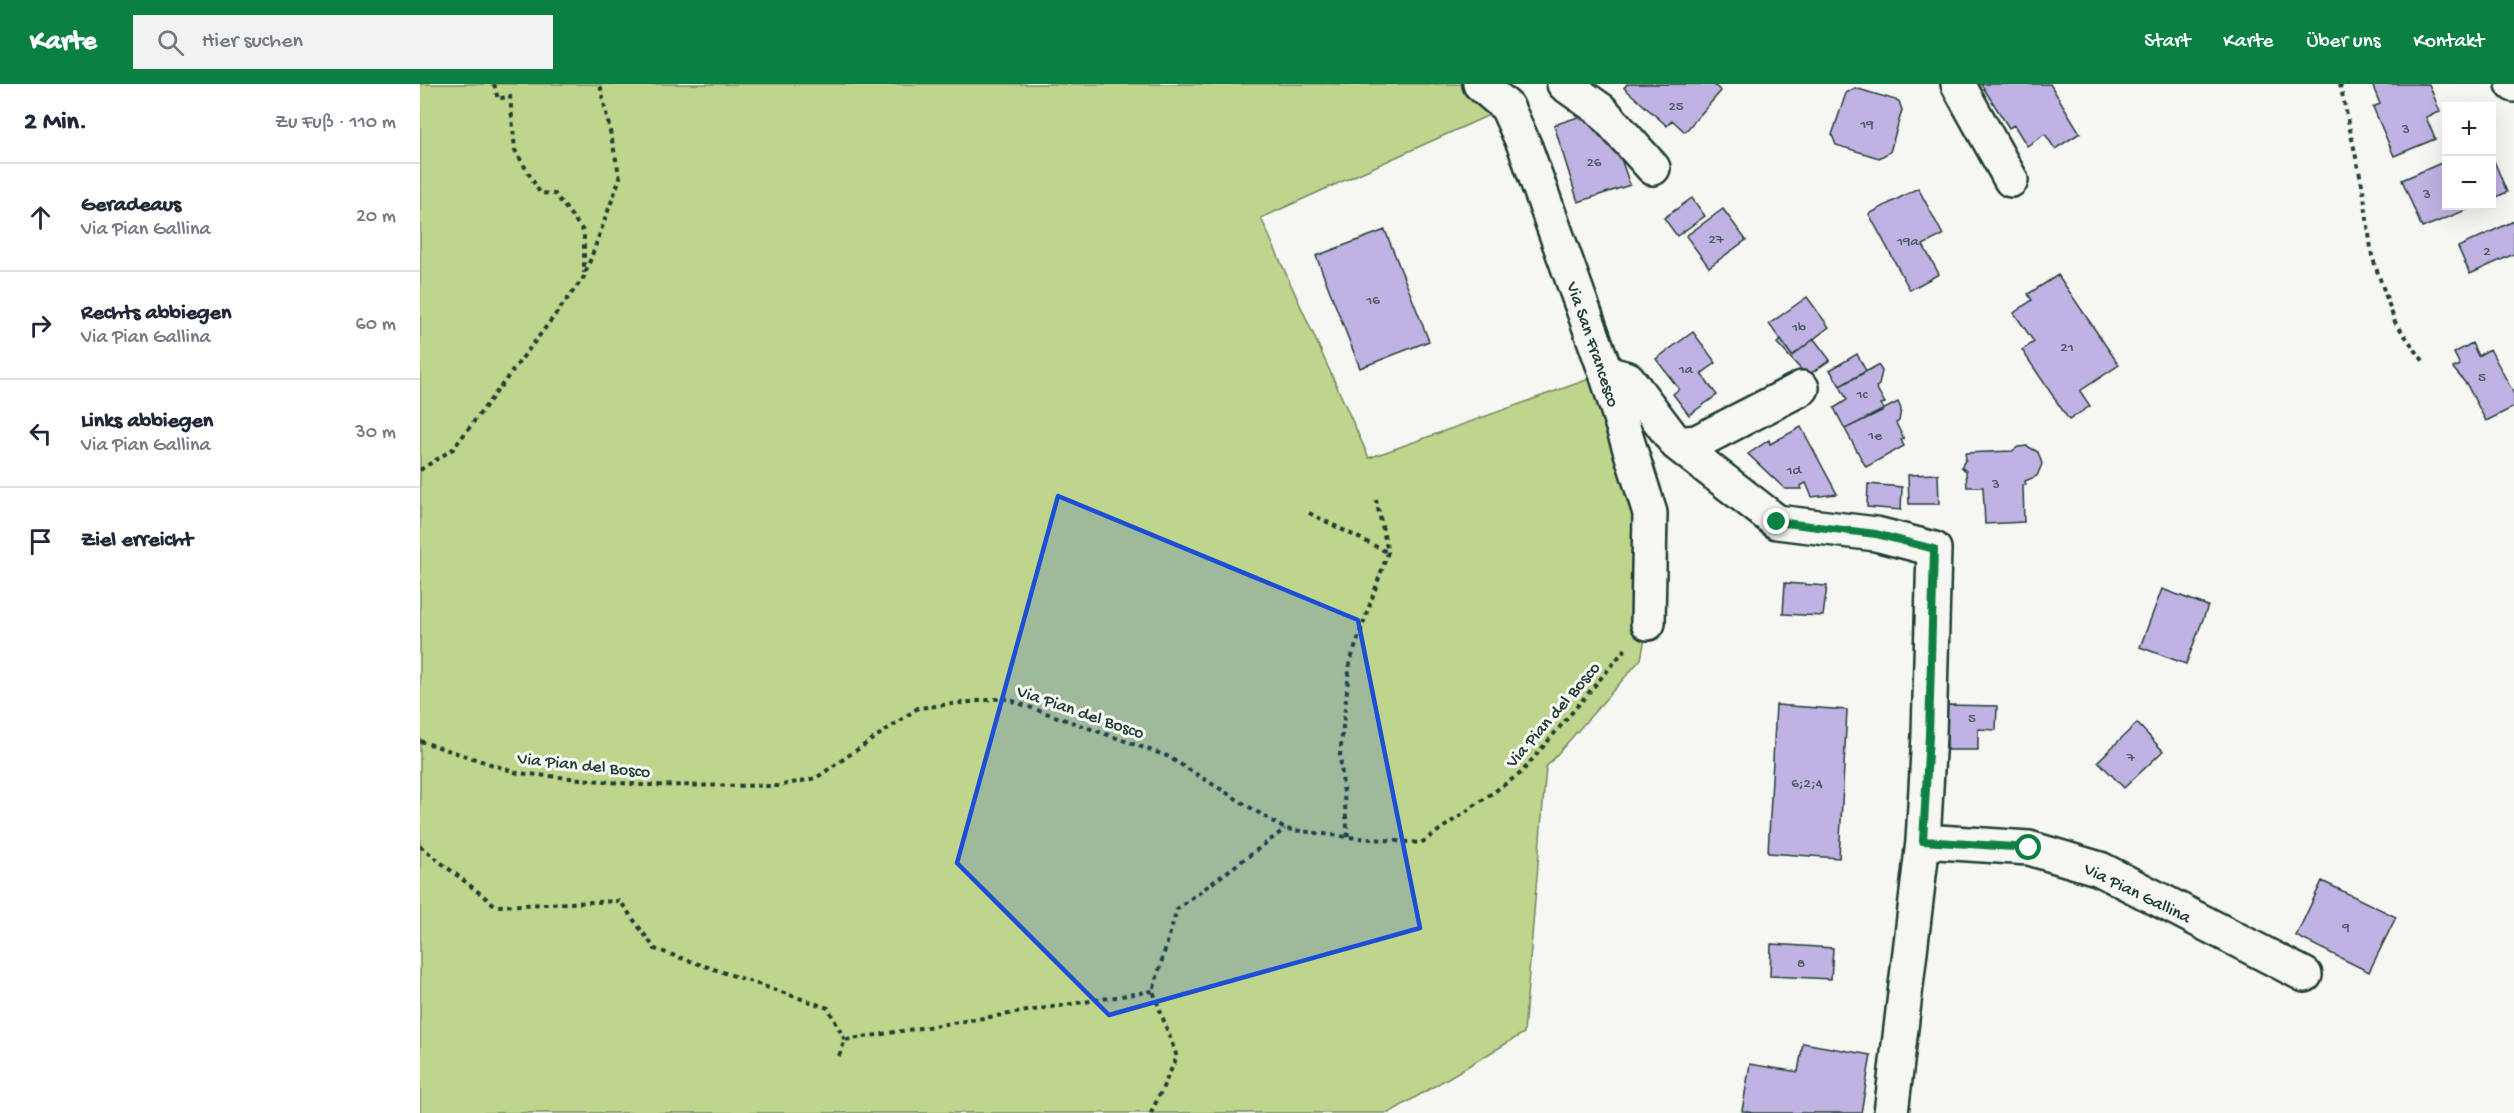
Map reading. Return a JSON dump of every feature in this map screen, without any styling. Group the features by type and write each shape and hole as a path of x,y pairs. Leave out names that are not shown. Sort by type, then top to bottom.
{"street":[{"name":"Via San Francesco","path":"1480,84 1507,107 1520,137 1606,373 1650,513 1648,623"},
{"path":"1564,84 1602,110 1653,168"},
{"path":"1958,84 2011,180"},
{"path":"1606,373 1628,379 1677,444 1777,522 1876,534 1934,549 1929,735 1923,841 1892,1113"},
{"path":"1677,444 1696,442 1802,388"},
{"name":"Via Pian Gallina","path":"1923,841 2029,848 2100,869 2305,975"}],"path":[{"path":"494,84 498,99 510,96 515,150 540,193 555,195 584,232 584,277"},
{"path":"420,470 453,449 584,277 620,178 600,84"},
{"path":"2340,84 2362,189 2372,256 2395,322 2424,362"},
{"path":"1348,837 1340,755 1350,662 1388,552 1376,500"},
{"path":"1310,513 1388,552"},
{"name":"Via Pian del Bosco","path":"420,741 518,773 642,785 778,786 816,778 918,708 1004,698 1167,756 1286,829 1420,843 1521,774 1648,623"},
{"path":"1151,1113 1177,1057 1153,990 1177,909 1286,829"},
{"path":"420,846 496,906 620,901 655,949 828,1008 845,1040 839,1056"},
{"path":"845,1040 1153,990"}],"highlighted area":[{"path":"1058,496 1358,620 1420,928 1109,1015 957,863"}],"green space":[{"path":"420,84 1480,84 1507,107 1261,218 1369,458 1606,373 1650,513 1648,623 1641,659 1546,767 1524,1033 1389,1113 420,1113"}],"building":[{"path":"1627,84 1713,84 1721,91 1685,132 1672,120 1667,126 1624,88"},
{"path":"1981,84 2050,84 2080,133 2055,149 2045,134 2027,146 2014,125 2009,128"},
{"path":"2372,84 2429,84 2440,112 2426,117 2435,139 2394,156 2373,107 2380,104"},
{"path":"1855,88 1899,101 1902,110 1890,152 1879,158 1836,145 1832,135 1846,93"},
{"path":"1581,116 1618,150 1630,185 1578,202 1554,125"},
{"path":"2442,163 2442,210 2466,210 2422,228 2402,180"},
{"path":"2496,166 2507,192 2496,197"},
{"path":"1918,188 1943,235 1923,245 1939,274 1910,290 1869,214"},
{"path":"1692,198 1705,216 1677,236 1664,218"},
{"path":"1723,209 1746,240 1709,267 1686,236"},
{"path":"2514,221 2514,254 2470,274 2458,247"},
{"path":"1385,230 1429,341 1360,368 1316,256"},
{"path":"2058,275 2119,365 2080,391 2090,406 2069,420 2022,350 2034,342 2014,313 2032,300 2028,294"},
{"path":"1807,297 1829,327 1792,356 1769,324"},
{"path":"1693,332 1716,363 1701,374 1717,395 1689,415 1673,394 1679,389 1656,359"},
{"path":"1814,339 1830,360 1807,376 1777,343 1781,340 1792,356"},
{"path":"2472,343 2478,356 2490,349 2514,394 2514,407 2486,421 2467,385 2453,368 2460,365 2454,353"},
{"path":"1857,354 1866,371 1840,386 1830,370"},
{"path":"1878,365 1882,371 1879,385 1876,387 1885,403 1881,404 1884,410 1845,429 1834,408 1847,400 1840,386"},
{"path":"1898,402 1901,409 1899,421 1896,423 1904,439 1901,440 1904,446 1866,467 1845,429"},
{"path":"1801,427 1837,494 1812,497 1806,483 1800,486 1801,489 1785,489 1748,454 1769,440 1770,444"},
{"path":"2027,446 2038,452 2042,464 2037,476 2025,481 2026,485 2023,485 2024,522 1985,524 1983,487 1967,487 1966,471 1961,467 1966,459 1965,453 2012,451 2018,447"},
{"path":"1938,474 1939,504 1909,504 1908,475"},
{"path":"1868,484 1902,487 1901,510 1867,507"},
{"path":"1785,583 1827,586 1823,616 1783,614"},
{"path":"2162,589 2208,606 2186,664 2140,647"},
{"path":"1776,705 1847,710 1839,858 1768,853"},
{"path":"1947,705 1997,706 1996,730 1978,729 1978,750 1947,750"},
{"path":"2137,723 2163,751 2124,788 2098,761"},
{"path":"2322,881 2396,917 2369,972 2296,936"},
{"path":"1771,944 1833,948 1831,979 1770,976"},
{"path":"1803,1043 1871,1055 1861,1113 1753,1113 1742,1111 1750,1064 1798,1072"}],"route":[{"path":"1777,522 1876,534 1934,549 1929,735 1923,841 2029,848"}]}
